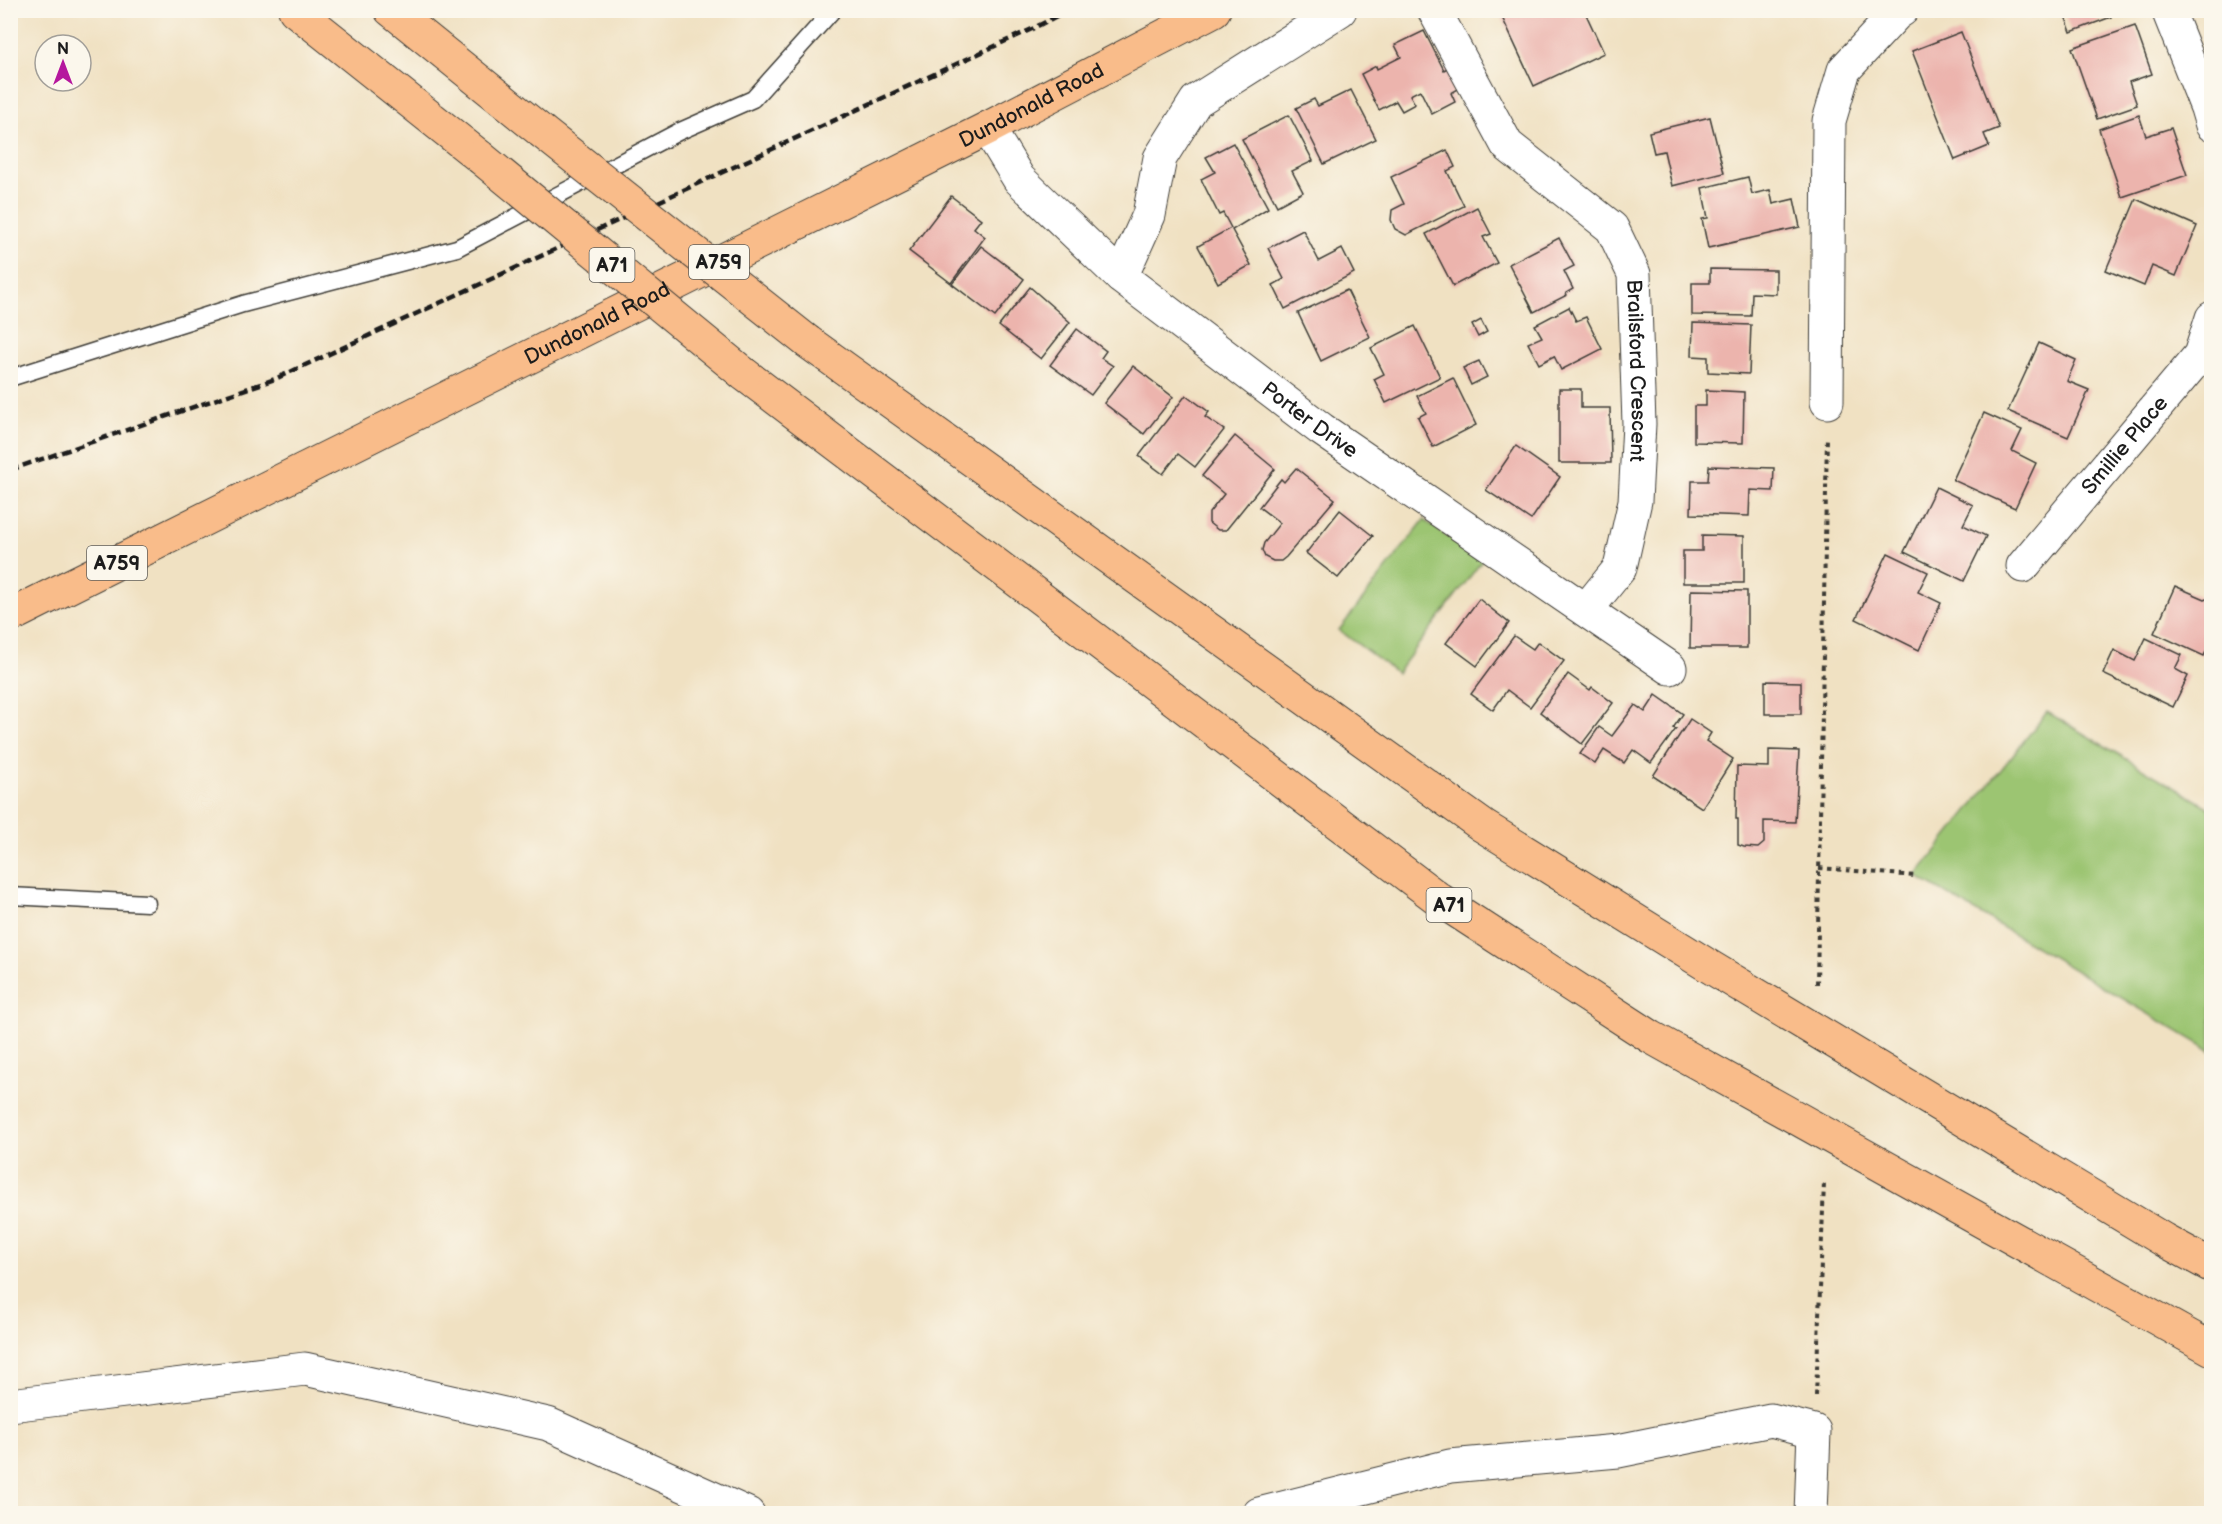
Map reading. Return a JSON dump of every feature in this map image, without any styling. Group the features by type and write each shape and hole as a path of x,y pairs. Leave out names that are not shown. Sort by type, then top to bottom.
{"main road":[{"name":"A71","path":"295,10 480,157 744,374 1440,900 1651,1037 2211,1349"},
{"path":"391,10 808,342 1483,826 1712,968 2211,1266"},
{"name":"Dundonald Road","path":"10,616 988,128 1214,10"}],"street":[{"path":"1121,277 1149,215 1160,158 1196,101 1340,10"},
{"name":"Brailsford Crescent","path":"1434,10 1507,145 1612,228 1634,274 1640,424 1635,501 1620,568 1586,610"},
{"path":"1827,402 1829,121 1844,70 1902,10"},
{"path":"2168,10 2207,108 2211,125"},
{"name":"Porter Drive","path":"988,128 1019,179 1121,277 1321,429 1670,668"},
{"name":"Smillie Place","path":"2023,566 2200,355 2211,318"},
{"path":"10,1405 305,1369 548,1424 748,1514"},
{"path":"1259,1514 1450,1466 1618,1451 1771,1420 1814,1431 1811,1514"}],"lane":[{"path":"10,378 243,304 457,248 678,132 753,99 833,10"},
{"path":"10,896 147,903"}],"path":[{"path":"1817,984 1827,402"},
{"path":"1819,868 1916,876"},
{"path":"1814,1431 1824,1184"}],"green space":[{"path":"1424,520 1482,561 1397,673 1339,630"},
{"path":"2047,712 2211,809 2211,1051 1916,876"}],"building":[{"path":"1510,10 1584,10 1604,53 1534,86 1501,15"},
{"path":"2063,10 2109,10 2111,17 2071,32"},
{"path":"2135,26 2152,74 2129,82 2137,105 2097,119 2072,48"},
{"path":"1424,31 1444,70 1451,66 1462,87 1451,93 1455,102 1432,114 1420,90 1410,95 1415,104 1402,111 1396,101 1379,110 1361,74 1401,57 1395,45"},
{"path":"1961,32 1999,128 1984,134 1989,146 1955,160 1912,51"},
{"path":"1351,90 1376,139 1324,164 1296,108 1314,99 1318,106"},
{"path":"1289,115 1313,161 1292,171 1303,192 1277,206 1242,139"},
{"path":"2139,115 2146,136 2171,128 2187,175 2122,197 2099,129"},
{"path":"1710,117 1724,173 1672,186 1664,151 1654,153 1649,132"},
{"path":"1233,143 1268,208 1232,230 1251,265 1218,283 1198,246 1231,228 1223,213 1219,215 1201,179 1215,172 1206,157"},
{"path":"1447,150 1455,167 1447,171 1464,206 1406,235 1395,229 1391,220 1392,210 1404,204 1391,177"},
{"path":"1748,177 1752,194 1770,190 1773,204 1794,199 1800,227 1708,248 1702,219 1708,218 1702,188"},
{"path":"951,196 981,219 974,228 985,237 951,283 909,251"},
{"path":"2136,199 2197,226 2176,276 2152,266 2144,286 2106,270"},
{"path":"1477,207 1491,234 1483,237 1497,263 1453,286 1426,234"},
{"path":"1303,230 1319,261 1342,249 1354,273 1285,309 1273,285 1284,279 1268,248"},
{"path":"1559,238 1574,266 1564,271 1573,289 1566,293 1567,295 1534,312 1509,264"},
{"path":"981,246 1024,279 995,317 952,284"},
{"path":"1710,269 1776,270 1776,294 1752,293 1751,316 1692,315 1692,283 1710,283"},
{"path":"1030,287 1070,322 1041,359 999,326"},
{"path":"1347,290 1370,337 1321,361 1298,313"},
{"path":"1569,307 1576,321 1586,317 1602,349 1561,370 1554,356 1539,364 1528,343 1542,337 1535,325"},
{"path":"1481,320 1487,332 1478,337 1472,325"},
{"path":"1693,323 1751,325 1749,374 1708,372 1708,357 1692,356"},
{"path":"1415,326 1440,377 1386,403 1374,379 1384,374 1371,348"},
{"path":"1077,329 1106,351 1101,358 1113,366 1091,395 1050,365"},
{"path":"2039,343 2076,360 2067,381 2089,390 2068,437 2008,411"},
{"path":"1479,361 1487,377 1471,385 1463,368"},
{"path":"1133,366 1173,397 1144,434 1104,403"},
{"path":"1453,378 1476,425 1433,447 1418,417 1426,413 1417,396"},
{"path":"1559,389 1581,389 1581,408 1610,408 1611,463 1559,463"},
{"path":"1706,390 1744,392 1743,443 1694,442 1694,406 1706,406"},
{"path":"1186,395 1209,412 1205,417 1224,430 1195,467 1178,454 1163,474 1139,456"},
{"path":"1984,413 2022,430 2012,451 2036,463 2015,508 1953,480"},
{"path":"1235,436 1275,469 1226,530 1218,530 1209,523 1209,513 1224,494 1202,476"},
{"path":"1516,446 1560,477 1531,520 1486,490"},
{"path":"1709,466 1774,468 1773,491 1750,490 1749,516 1691,514 1692,481 1708,481"},
{"path":"1296,468 1335,499 1286,557 1281,561 1273,561 1265,557 1262,550 1264,543 1280,523 1259,507 1281,479 1284,482"},
{"path":"1936,487 1973,505 1963,525 1986,536 1964,581 1904,552"},
{"path":"1340,510 1373,536 1338,578 1306,553"},
{"path":"1702,535 1744,536 1744,583 1683,583 1683,551 1702,551"},
{"path":"1888,553 1928,572 1918,592 1941,603 1919,650 1856,619"},
{"path":"2175,586 2212,602 2212,638 2204,656 2154,633"},
{"path":"1691,590 1747,591 1747,648 1690,648"},
{"path":"1479,599 1509,623 1477,666 1446,643"},
{"path":"1514,636 1533,649 1538,642 1564,661 1530,707 1507,690 1493,710 1471,694"},
{"path":"2146,638 2182,655 2175,669 2188,676 2173,707 2103,674 2114,650 2135,661"},
{"path":"1568,674 1590,690 1592,687 1613,703 1582,744 1540,712"},
{"path":"1765,681 1801,682 1801,714 1765,714"},
{"path":"1656,695 1683,714 1673,728 1676,729 1651,763 1633,750 1624,763 1604,750 1595,764 1580,754 1599,727 1612,736 1635,705 1645,712"},
{"path":"1690,719 1711,733 1706,741 1733,759 1702,808 1653,776"},
{"path":"1769,750 1799,751 1795,822 1764,821 1764,843 1758,848 1744,847 1738,845 1737,766 1769,767"}],"railway":[{"path":"10,470 275,379 1034,28 1068,10"}]}
